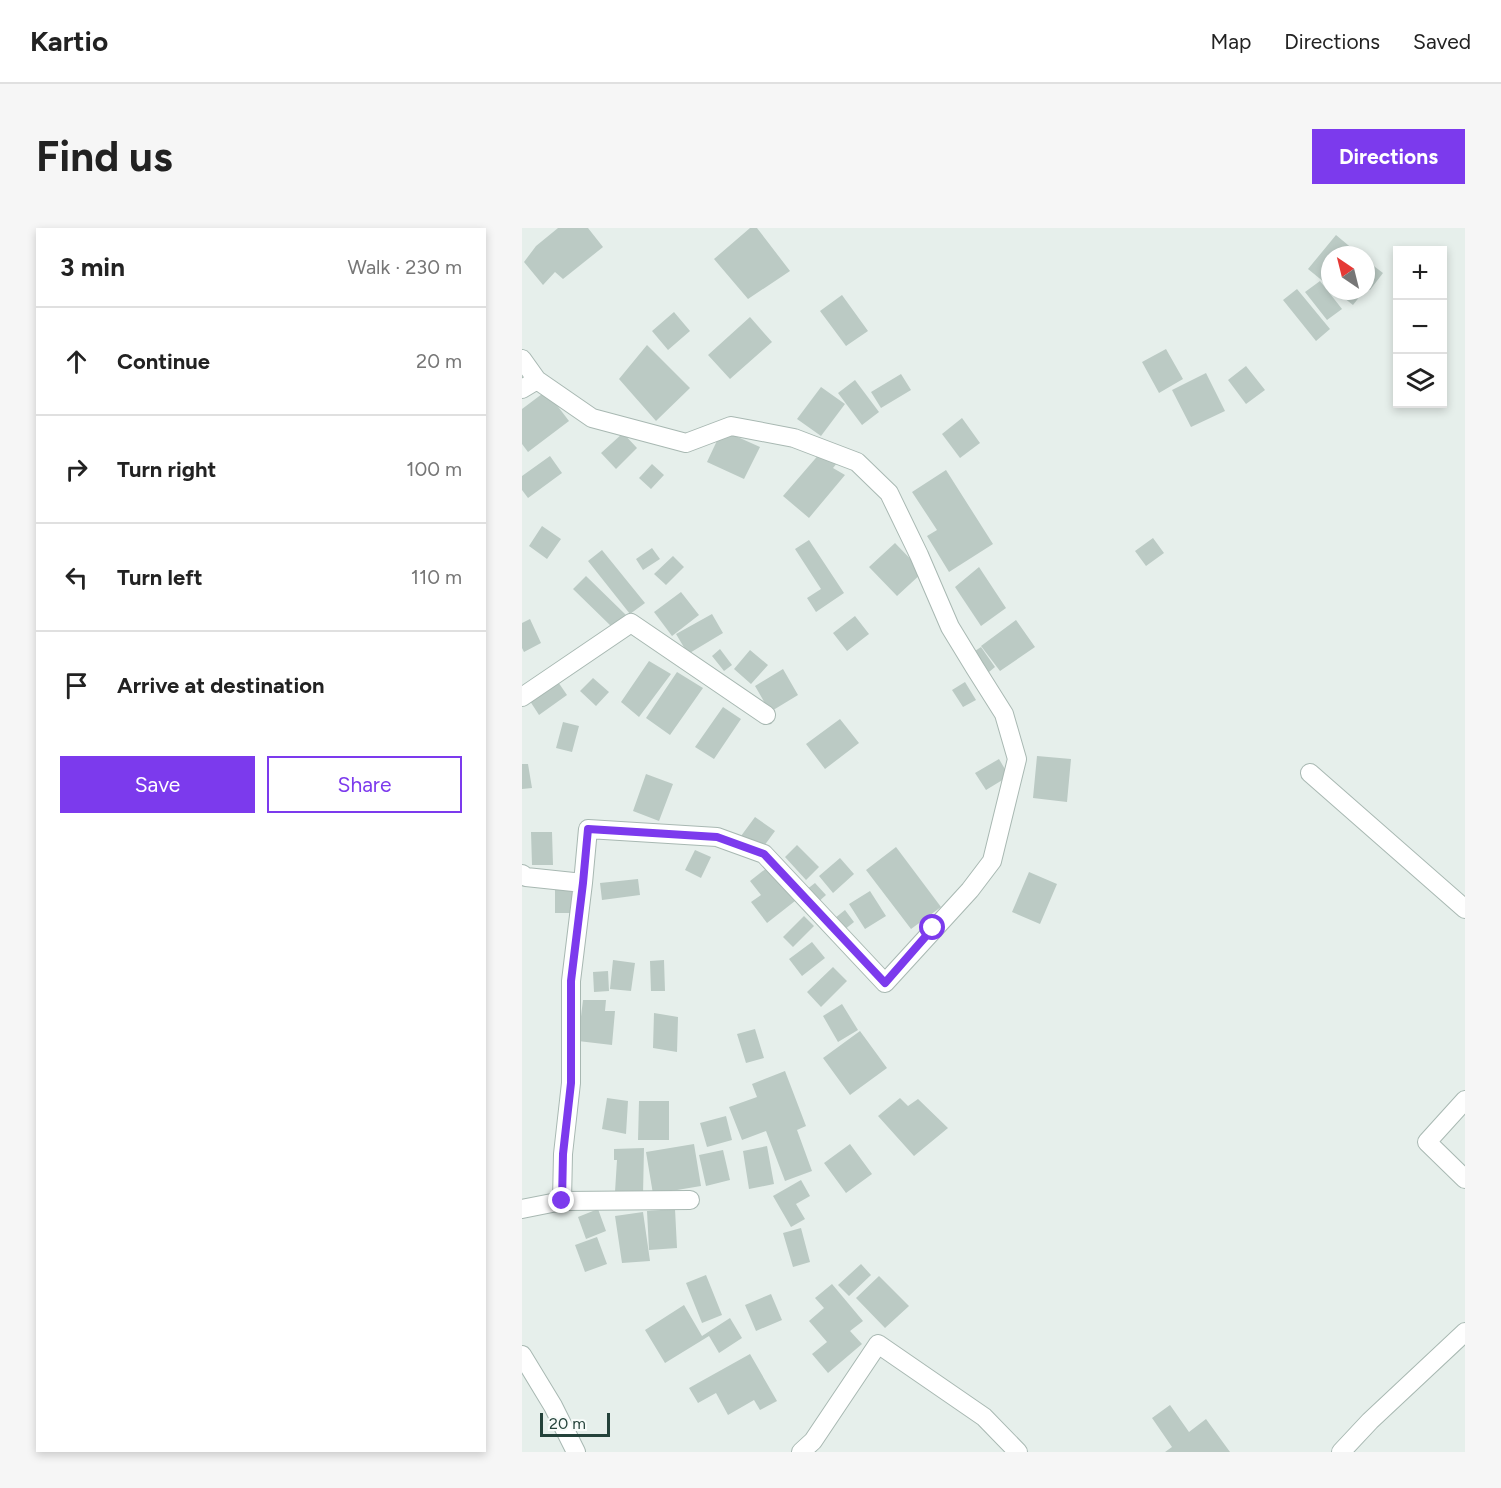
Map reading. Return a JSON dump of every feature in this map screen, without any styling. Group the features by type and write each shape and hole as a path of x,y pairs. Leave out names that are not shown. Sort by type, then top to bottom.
{"street":[{"path":"522,359 529,385 592,418 686,442 731,426 794,438 857,462 889,493 920,555 950,627 1004,714 1017,759 992,861 970,890 885,983 764,854 717,837 588,829 571,981 571,1083 563,1154 562,1201"},
{"path":"522,697 631,623 766,715"},
{"path":"1310,773 1465,909"},
{"path":"522,874 526,877 583,883"},
{"path":"1465,1100 1427,1142 1465,1179"},
{"path":"522,1209 562,1201 690,1200"},
{"path":"1341,1452 1370,1421 1465,1332"},
{"path":"801,1452 813,1441 878,1344 984,1417 1018,1452"},
{"path":"522,1356 553,1406 576,1452"}],"building":[{"path":"558,228 588,228 603,247 563,279 555,272 543,285 524,262 536,246"},
{"path":"750,228 757,228 790,271 748,299 714,259"},
{"path":"1336,235 1349,246 1327,246"},
{"path":"1321,253 1321,280 1308,269"},
{"path":"1375,267 1383,273 1375,283"},
{"path":"1320,281 1321,300 1335,300 1342,309 1327,320 1305,292"},
{"path":"1297,289 1330,329 1316,341 1283,300"},
{"path":"842,295 868,331 846,346 820,311"},
{"path":"1347,300 1357,300 1353,305"},
{"path":"674,312 690,331 668,350 652,331"},
{"path":"750,317 772,342 730,379 708,355"},
{"path":"647,345 690,388 656,421 619,379"},
{"path":"1166,349 1183,379 1159,393 1142,362"},
{"path":"1246,366 1265,390 1246,404 1228,380"},
{"path":"1206,373 1225,411 1191,427 1172,390"},
{"path":"901,374 911,390 881,408 871,392"},
{"path":"855,380 879,412 862,425 838,393"},
{"path":"821,387 845,404 821,436 797,419"},
{"path":"546,391 569,421 528,452 522,444 522,409"},
{"path":"962,418 980,443 960,458 942,434"},
{"path":"722,430 760,447 744,479 707,462"},
{"path":"623,433 637,448 616,469 601,453"},
{"path":"821,452 837,463 833,468 845,475 809,518 783,496"},
{"path":"550,456 562,473 528,498 522,490 522,476"},
{"path":"652,464 664,475 651,489 639,478"},
{"path":"946,470 993,544 949,572 927,536 937,530 912,492"},
{"path":"542,526 561,539 547,559 529,546"},
{"path":"1153,538 1164,553 1146,566 1135,551"},
{"path":"809,540 844,593 816,612 807,598 821,589 795,549"},
{"path":"895,543 923,572 897,596 869,567"},
{"path":"652,548 660,559 643,570 636,559"},
{"path":"602,550 645,603 630,614 588,561"},
{"path":"673,556 684,567 666,585 654,574"},
{"path":"979,567 1006,608 981,626 955,587"},
{"path":"586,576 626,615 613,628 573,589"},
{"path":"681,592 699,615 672,636 654,612"},
{"path":"712,614 723,633 688,654 676,634"},
{"path":"855,616 869,634 847,651 833,633"},
{"path":"530,619 541,643 524,652 522,623"},
{"path":"1016,620 1035,647 1000,671 981,646"},
{"path":"981,647 995,667 989,672 975,651"},
{"path":"720,649 732,665 724,671 712,656"},
{"path":"750,650 768,665 751,684 734,669"},
{"path":"649,661 671,674 639,717 621,702"},
{"path":"783,669 798,695 770,712 755,686"},
{"path":"677,672 703,688 670,735 646,718"},
{"path":"593,678 609,692 596,706 580,691"},
{"path":"556,679 567,695 539,715 528,698"},
{"path":"965,682 976,700 963,707 952,690"},
{"path":"723,707 741,719 714,759 695,747"},
{"path":"840,719 859,743 825,769 806,744"},
{"path":"563,722 579,726 572,752 556,748"},
{"path":"1037,756 1071,759 1067,802 1033,798"},
{"path":"999,759 1009,776 986,790 975,773"},
{"path":"522,764 528,764 532,788 522,789"},
{"path":"646,774 673,784 659,821 633,811"},
{"path":"755,817 775,831 761,850 741,836"},
{"path":"531,832 552,832 553,865 532,865"},
{"path":"797,845 819,867 806,880 785,857"},
{"path":"896,847 941,907 911,929 866,870"},
{"path":"695,850 711,857 701,878 685,870"},
{"path":"840,858 854,874 833,893 819,876"},
{"path":"768,867 795,901 767,923 751,902 761,895 750,881"},
{"path":"1029,872 1057,884 1040,924 1012,912"},
{"path":"638,879 640,895 602,900 600,883"},
{"path":"815,883 826,895 817,903 806,890"},
{"path":"555,890 577,890 578,913 555,913"},
{"path":"870,891 886,916 865,929 849,904"},
{"path":"845,910 854,922 844,930 835,918"},
{"path":"804,916 814,926 793,947 783,937"},
{"path":"812,942 825,958 802,976 789,959"},
{"path":"613,960 635,963 631,991 610,989"},
{"path":"664,960 665,991 651,991 650,961"},
{"path":"833,967 847,981 821,1007 807,992"},
{"path":"608,971 609,991 594,992 593,972"},
{"path":"583,1000 606,1000 605,1011 615,1011 612,1045 578,1041"},
{"path":"842,1004 858,1030 838,1042 823,1016"},
{"path":"654,1013 678,1017 677,1052 653,1048"},
{"path":"755,1029 764,1058 746,1063 737,1034"},
{"path":"860,1031 887,1068 850,1095 823,1058"},
{"path":"785,1071 806,1126 797,1130 812,1171 785,1181 766,1131 742,1140 729,1107 757,1097 752,1084"},
{"path":"607,1098 628,1101 626,1134 602,1129"},
{"path":"900,1098 908,1106 918,1099 948,1128 914,1156 878,1116"},
{"path":"639,1101 669,1101 669,1140 638,1140"},
{"path":"726,1116 732,1140 707,1147 700,1123"},
{"path":"694,1144 701,1186 653,1194 646,1152"},
{"path":"850,1144 872,1174 846,1193 824,1163"},
{"path":"767,1146 774,1184 749,1189 743,1151"},
{"path":"644,1148 643,1195 615,1192 617,1160 614,1160 614,1149"},
{"path":"723,1150 730,1180 706,1186 699,1155"},
{"path":"801,1180 810,1196 796,1204 805,1219 791,1227 773,1196"},
{"path":"598,1209 606,1231 586,1239 578,1217"},
{"path":"675,1209 677,1248 649,1250 647,1211"},
{"path":"643,1212 650,1261 622,1263 615,1216"},
{"path":"801,1228 810,1262 793,1267 783,1233"},
{"path":"597,1237 607,1264 585,1272 575,1245"},
{"path":"861,1264 871,1275 849,1296 838,1285"},
{"path":"706,1275 722,1315 702,1323 686,1283"},
{"path":"879,1276 909,1306 885,1328 856,1298"},
{"path":"832,1284 863,1321 850,1331 862,1344 828,1373 812,1354 827,1342 809,1321 824,1308 815,1298"},
{"path":"771,1294 782,1320 756,1331 745,1305"},
{"path":"684,1305 702,1336 730,1318 742,1338 719,1353 709,1336 665,1363 645,1330"},
{"path":"750,1354 777,1401 760,1410 754,1400 728,1415 716,1393 698,1403 689,1388"},
{"path":"1170,1405 1189,1432 1206,1419 1230,1452 1165,1452 1172,1447 1152,1418"}],"route":[{"path":"562,1201 563,1154 571,1083 571,981 588,829 717,837 764,854 885,983 933,928"}]}
